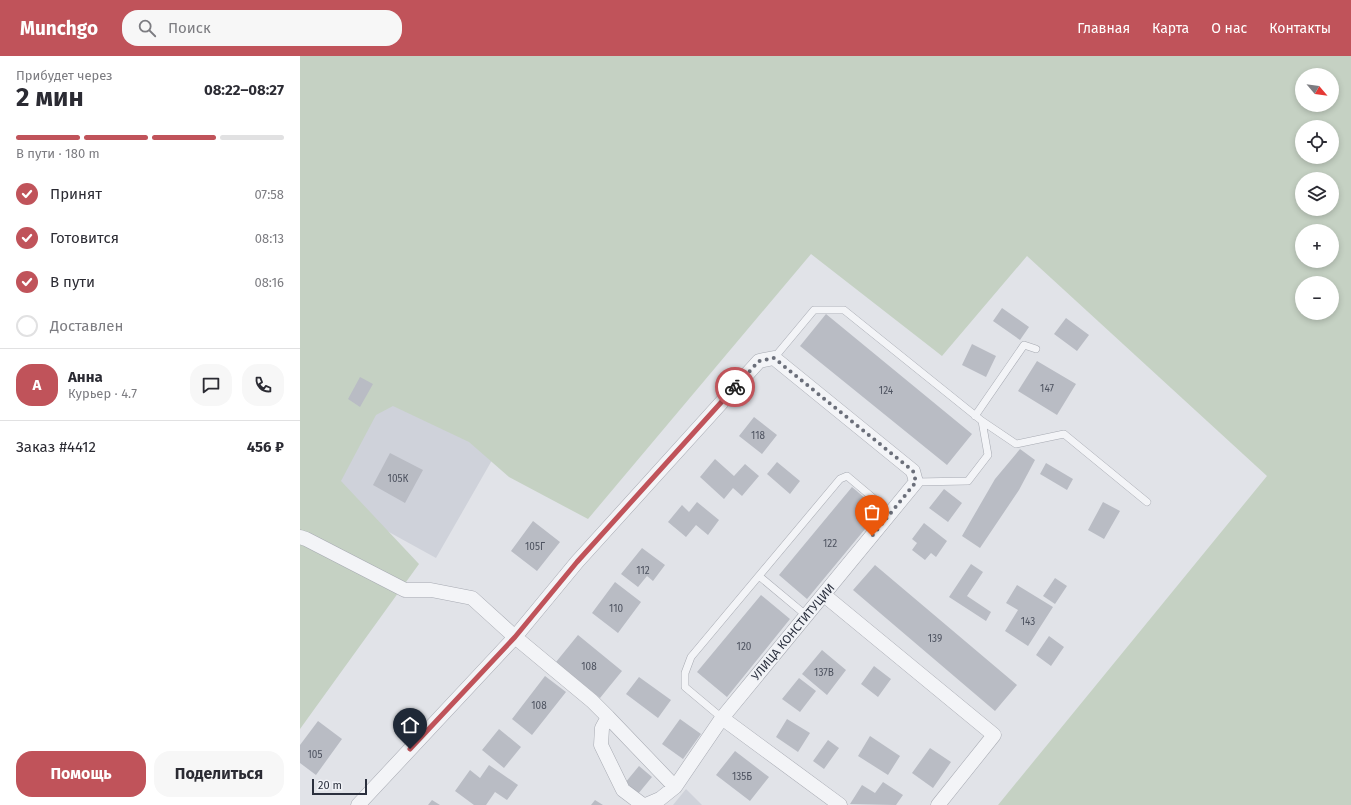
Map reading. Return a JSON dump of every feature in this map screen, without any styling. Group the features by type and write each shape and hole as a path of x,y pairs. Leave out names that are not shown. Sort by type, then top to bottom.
{"street":[{"path":"358,805 515,637 577,562 759,361 774,358 913,471 916,482"},
{"name":"УЛИЦА КОНСТИТУЦИИ","path":"646,805 660,799 675,786 722,718 916,482"},
{"path":"300,537 306,538 405,590 431,590 472,598 515,637 592,701 675,786"},
{"path":"824,595 994,735 938,805"},
{"path":"608,717 602,728 601,745 623,790 643,805"},
{"path":"722,718 840,805"}],"lane":[{"path":"774,358 814,310 844,310 982,421 1016,444 1064,434 1147,502"},
{"path":"976,416 1024,345 1036,349"},
{"path":"916,482 968,481 988,455 982,421"},
{"path":"722,718 685,687 685,673 691,657 840,479 847,476 891,513"},
{"path":"759,576 807,616"}],"shaded area":[{"path":"362,362 503,441 436,558 300,483"},
{"path":"686,789 702,805 673,805"}],"green space":[{"path":"300,56 1351,56 1351,805 998,805 1267,476 1027,256 942,356 811,254 588,519 509,477 469,442 393,406 376,415 341,481 419,564 300,729"}],"building":[{"path":"1002,308 1029,327 1020,340 993,321"},
{"path":"826,314 972,434 947,465 800,346"},
{"path":"1066,318 1089,335 1077,351 1054,334"},
{"path":"972,344 996,356 986,377 962,365"},
{"path":"1037,361 1076,384 1057,415 1018,391"},
{"path":"360,377 373,384 360,407 348,399"},
{"path":"754,417 777,435 762,454 739,436"},
{"path":"1020,449 1035,460 1019,490 980,548 962,536 995,479"},
{"path":"390,453 423,470 405,503 373,485"},
{"path":"715,459 734,476 745,464 759,476 742,496 733,488 724,499 700,477"},
{"path":"777,462 800,481 790,494 767,474"},
{"path":"1046,463 1073,479 1067,490 1040,474"},
{"path":"852,487 880,511 807,599 779,575"},
{"path":"944,489 962,503 948,522 929,508"},
{"path":"697,502 719,520 708,535 696,525 686,537 668,522 682,505 689,512"},
{"path":"1103,502 1120,511 1104,539 1088,530"},
{"path":"533,521 560,542 537,571 511,551"},
{"path":"924,523 947,541 936,557 931,553 925,560 912,550 917,543 912,539"},
{"path":"642,548 665,565 653,581 647,576 638,587 621,574"},
{"path":"971,564 983,572 967,596 991,612 986,621 949,597"},
{"path":"875,565 1017,685 995,711 853,590"},
{"path":"1055,578 1067,586 1055,604 1043,596"},
{"path":"615,582 641,602 618,633 592,613"},
{"path":"1017,585 1053,607 1028,646 1005,631 1018,610 1006,603"},
{"path":"761,595 790,619 727,697 697,672"},
{"path":"578,635 622,671 600,698 556,662"},
{"path":"1049,636 1064,647 1051,666 1036,655"},
{"path":"822,650 846,670 827,695 802,674"},
{"path":"874,666 891,679 878,697 861,684"},
{"path":"545,676 566,692 532,735 512,719"},
{"path":"639,677 671,700 658,718 626,694"},
{"path":"799,678 816,691 800,712 782,699"},
{"path":"680,719 701,734 683,759 662,744"},
{"path":"787,719 810,733 798,752 776,737"},
{"path":"318,721 342,739 316,775 300,763 300,745"},
{"path":"499,729 521,747 504,768 482,750"},
{"path":"870,736 900,756 888,775 858,756"},
{"path":"828,740 839,748 824,769 813,761"},
{"path":"930,748 951,762 933,788 912,773"},
{"path":"735,751 769,777 750,801 716,775"},
{"path":"489,765 518,785 507,800 495,792 486,805 474,805 455,791 470,770 480,778"},
{"path":"639,766 652,777 638,794 625,783"},
{"path":"883,782 903,795 896,805 850,804 862,785 875,793"},
{"path":"432,800 440,805 428,805"},
{"path":"595,800 603,805 591,805"}],"way so far":[{"path":"735,387 759,361 774,358 913,471 916,482 872,536"}],"route":[{"path":"410,749 515,637 577,562 735,387"}]}
